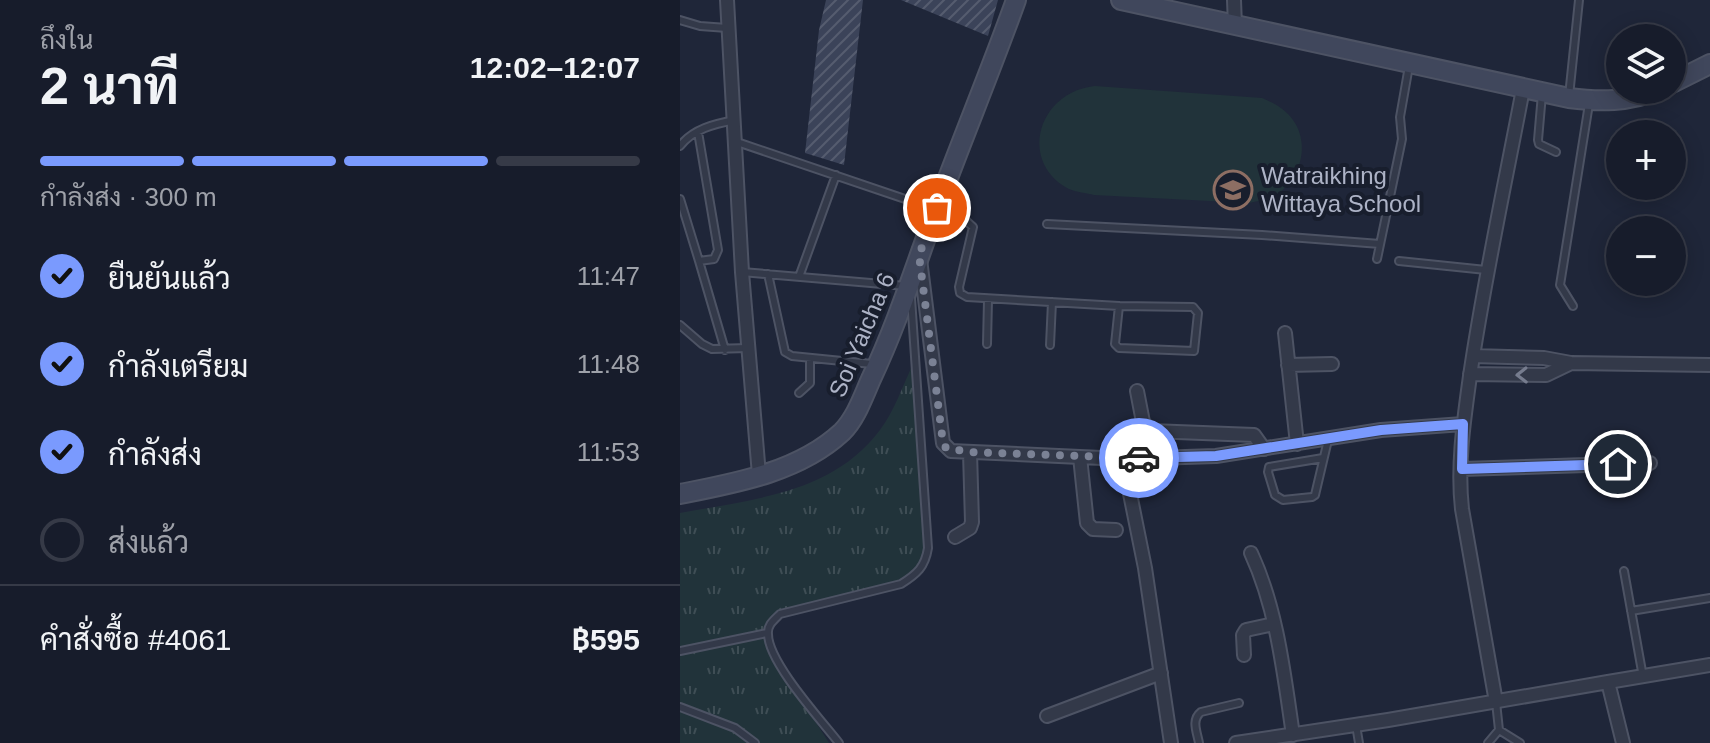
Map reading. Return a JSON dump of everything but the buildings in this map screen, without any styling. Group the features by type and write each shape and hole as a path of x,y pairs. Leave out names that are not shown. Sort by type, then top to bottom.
{"street":[{"path":"727,0 742,272 759,475"},
{"name":"Soi Yaicha 6","path":"680,494 795,463 813,454 845,429 858,409 910,287 919,255 1016,0"},
{"path":"1121,0 1542,93 1589,101 1606,100"},
{"path":"1234,0 1235,26"},
{"path":"1686,76 1710,64"},
{"path":"1496,702 1459,488 1470,374 1523,89"},
{"path":"919,255 943,443 951,451 1123,459 1216,456 1381,430 1463,424"},
{"path":"1285,333 1297,444"},
{"path":"1473,356 1544,358 1571,363 1710,365"},
{"path":"1470,374 1546,375 1571,363"},
{"path":"1288,365 1332,364"},
{"path":"1137,391 1143,422 1151,431 1254,435 1264,449"},
{"path":"955,537 967,531 972,522 970,452"},
{"path":"1080,457 1087,523 1093,529 1116,530"},
{"path":"1123,459 1145,568 1171,743"},
{"path":"1462,469 1650,463"},
{"path":"1251,553 1262,577 1274,624 1293,735"},
{"path":"1244,655 1243,635 1246,630 1274,624"},
{"path":"1236,743 1710,665"},
{"path":"1047,716 1161,673"},
{"path":"1608,682 1623,743"}],"lane":[{"path":"1569,98 1579,0"},
{"path":"680,20 700,26 729,28"},
{"path":"1377,259 1402,139 1400,117 1409,64"},
{"path":"1542,93 1538,140 1543,147 1556,152"},
{"path":"1573,306 1560,285 1589,101"},
{"path":"680,146 684,137 712,125 735,120"},
{"path":"698,132 718,250 714,259 699,261"},
{"path":"737,142 964,219 973,227 960,293 988,300 1197,309 1194,351 1119,348 1115,344 1119,306"},
{"path":"799,277 836,175"},
{"path":"680,199 725,350"},
{"path":"1047,224 1380,244"},
{"path":"1399,261 1488,270"},
{"path":"742,272 910,287 928,548 925,562 916,575 901,584 780,614 770,624 767,633 772,652 784,672 839,743"},
{"path":"768,274 785,352 792,356 878,365"},
{"path":"987,344 988,300"},
{"path":"1050,345 1052,302"},
{"path":"680,325 712,349 750,348"},
{"path":"799,393 810,383 810,358"},
{"path":"1323,458 1269,467 1275,495 1283,500 1315,495 1328,440"},
{"path":"1624,571 1643,678"},
{"path":"1631,611 1710,598"},
{"path":"680,651 767,633"},
{"path":"1488,743 1499,730 1496,702"},
{"path":"1199,743 1196,716 1239,703"},
{"path":"680,707 735,728 755,743"},
{"path":"1356,725 1359,743"},
{"path":"1499,730 1520,743"}],"green space":[{"path":"1095,86 1262,98 1275,104 1293,120 1301,140 1300,162 1283,190 1249,203 1094,195 1069,189 1053,177 1043,163 1041,130 1048,114 1059,101 1075,91"},
{"path":"913,364 926,517 925,561 900,584 780,614 769,625 771,652 829,743 680,743 680,513 789,490 839,468 861,451 885,423"}],"way so far":[{"path":"937,208 919,255 946,448 970,452 1139,458"}],"place":[{"name":"Watraikhing Wittaya School","path":"1233,190"}],"route":[{"path":"1139,458 1216,456 1381,430 1463,424 1462,469 1618,464"}]}
